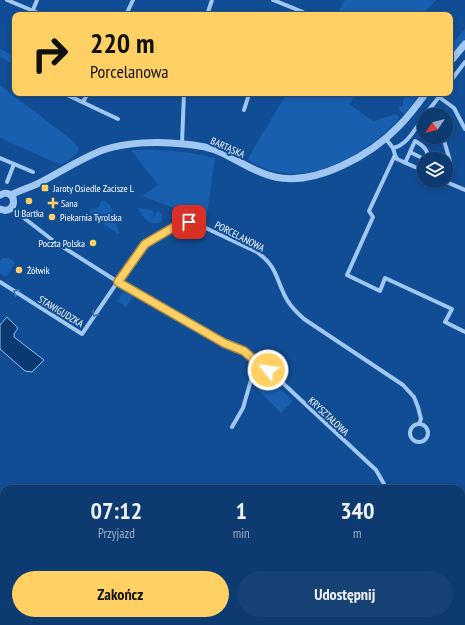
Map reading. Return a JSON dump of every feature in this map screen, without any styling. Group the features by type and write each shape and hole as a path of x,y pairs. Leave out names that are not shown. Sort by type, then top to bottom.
{"street":[{"path":"7,0 36,12"},
{"path":"32,10 37,0"},
{"path":"127,12 133,0"},
{"path":"207,12 212,0"},
{"path":"273,0 303,12"},
{"path":"453,58 465,44"},
{"path":"453,78 464,64"},
{"path":"70,96 118,119"},
{"path":"83,102 86,96"},
{"path":"182,143 184,96"},
{"path":"244,110 249,96"},
{"name":"BARTĄSKA","path":"1,210 6,210 12,202 36,184 102,150 144,143 182,143 210,148 275,177 300,178 319,174 341,166 386,139 424,96"},
{"path":"431,108 439,96"},
{"path":"441,96 454,108 465,129"},
{"path":"393,148 399,147 417,126"},
{"path":"386,139 393,148 394,155 369,211 373,217 348,275 380,291 385,278 452,309 445,322 465,332"},
{"path":"404,163 415,141 423,146 427,152"},
{"path":"410,152 417,155"},
{"path":"394,155 397,159 417,168"},
{"path":"0,158 33,172"},
{"path":"7,182 14,164"},
{"path":"453,185 465,190"},
{"path":"0,195 6,193 12,202 55,242 118,282 224,343 244,351 252,358 257,369 251,380 243,408 232,427"},
{"name":"PORCELANOWA","path":"118,282 145,244 179,224 189,222 195,223 226,237 266,258 275,270 284,296 300,316 404,385 414,397 418,406 421,419 419,424"},
{"name":"STAWIGUDZKA","path":"0,282 82,334 118,282"},
{"name":"KRYSZTAŁOWA","path":"257,369 265,368 272,373 376,470 384,484"},
{"name":"PORCELANOWA","path":"419,424 426,427 428,434 424,440 419,442 413,439 410,433 413,426 419,424"}],"shaded area":[{"path":"345,0 436,0 425,12 338,12"},
{"path":"465,29 465,39 453,52 453,43"},
{"path":"0,49 12,55 12,63 0,57"},
{"path":"0,85 12,94 12,96 14,96 73,141 79,148 77,154 61,165 0,138"},
{"path":"285,96 355,96 349,104 373,121 396,114 400,118 389,129 360,151 344,160 310,172 293,174 277,172 258,165 248,160"},
{"path":"406,96 419,96 404,114 400,111 399,107 403,106 403,99"},
{"path":"131,150 173,151 215,158 206,220 142,196 158,185"},
{"path":"102,200 110,205 113,213 99,218 89,212 91,209 93,210 99,207"},
{"path":"138,208 152,210 154,213 153,217 157,210 162,215 161,222 150,222 142,215"},
{"path":"114,217 119,232 118,234 100,221"},
{"path":"3,258 9,258 15,263 6,277 0,273 0,261"},
{"path":"123,292 133,297 126,307 117,301"},
{"path":"7,317 18,328 14,334 14,337 44,360 32,372 25,371 0,349 0,325"},
{"path":"269,378 293,401 281,413 258,390"}],"place":[{"name":"Jaroty Osiedle Zacisze L","path":"45,188"},
{"name":"U Bartka","path":"29,201"},
{"name":"Sana","path":"53,203"},
{"name":"Piekarnia Tyrolska","path":"52,217"},
{"name":"Poczta Polska","path":"93,243"},
{"name":"Żółwik","path":"19,270"}],"route":[{"path":"189,222 179,224 142,246 118,282 224,343 244,351 252,358 257,369 265,368 268,370"}]}
